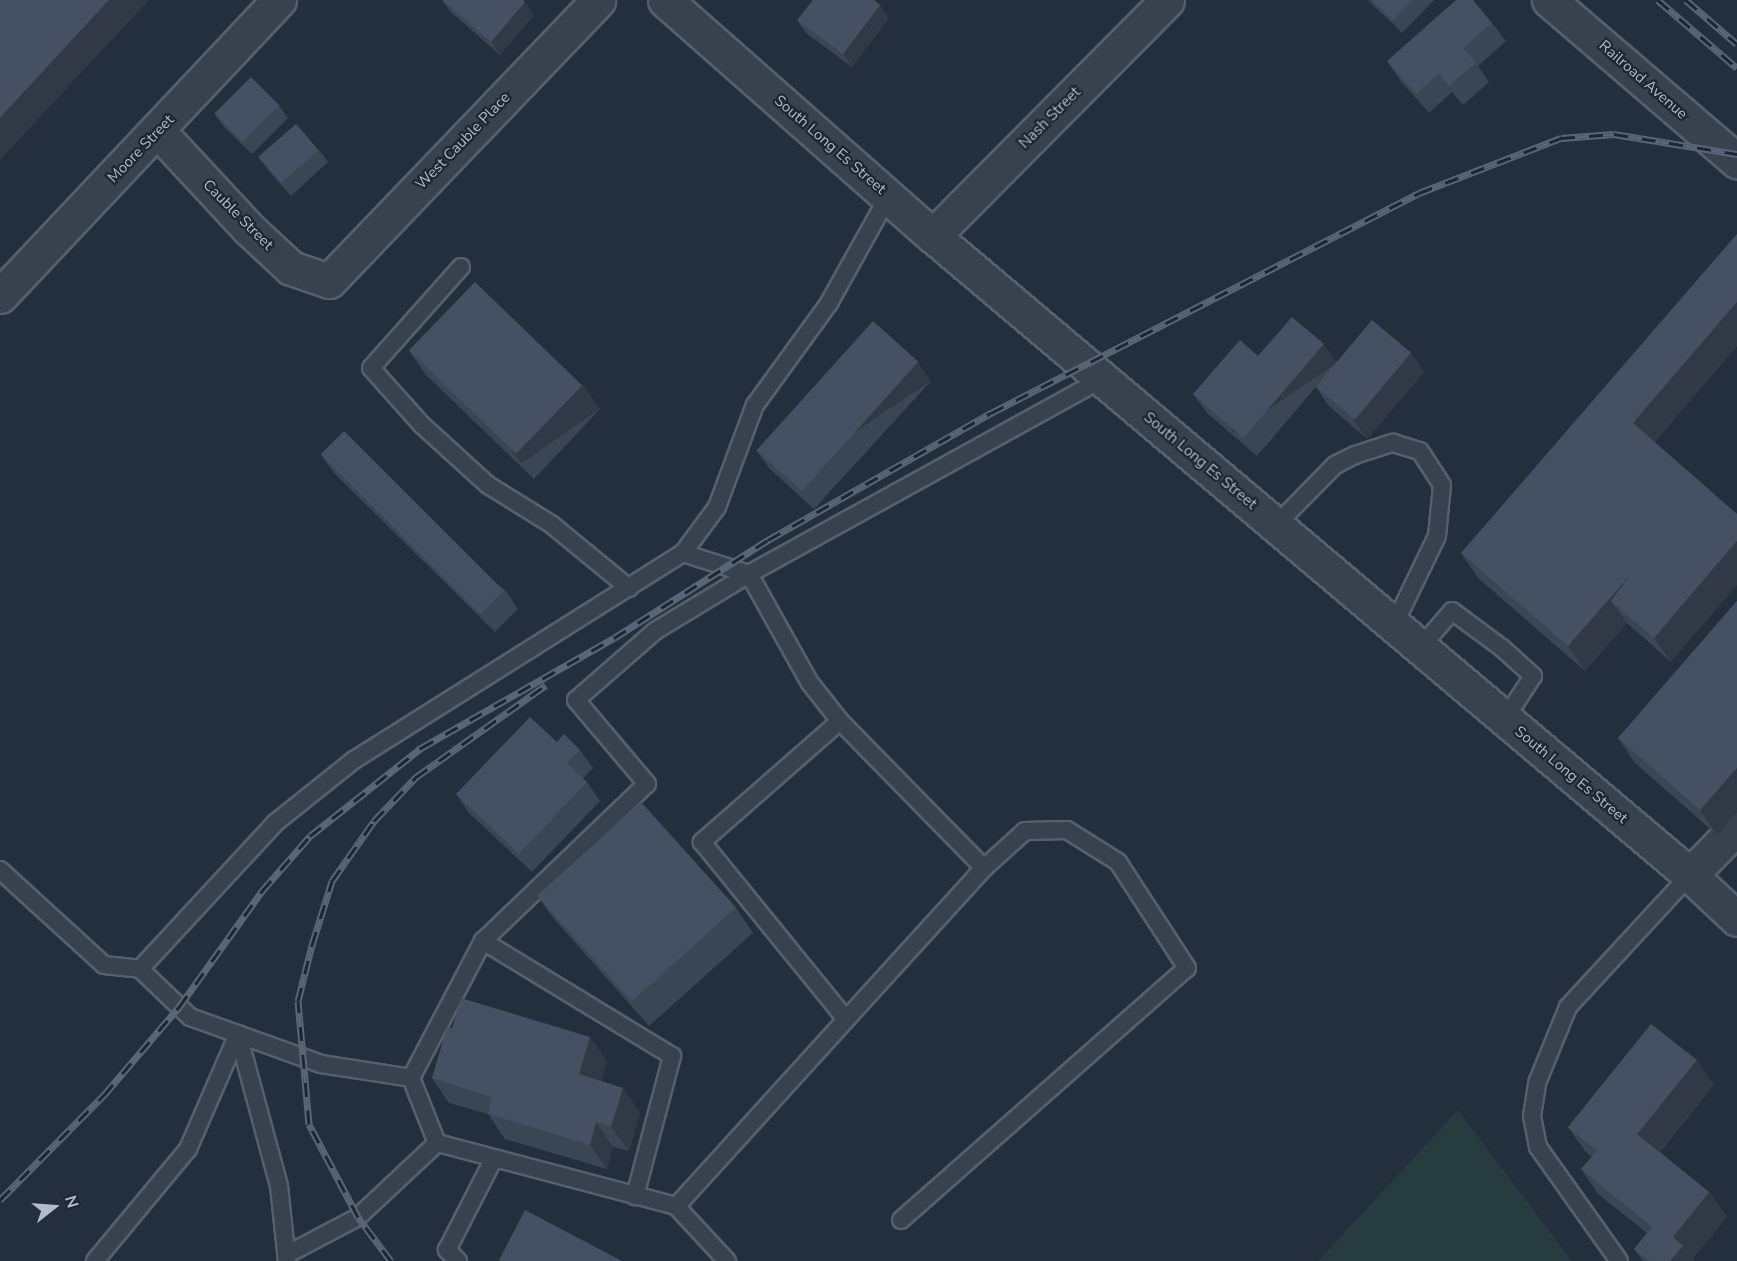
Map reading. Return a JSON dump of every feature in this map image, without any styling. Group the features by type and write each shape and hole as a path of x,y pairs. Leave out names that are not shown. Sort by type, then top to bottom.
{"street":[{"name":"Moore Street","path":"0,296 158,131 279,0"},
{"name":"West Cauble Place","path":"329,281 598,0"},
{"name":"South Long Es Street","path":"665,0 933,236 1690,875 1737,919"},
{"name":"Nash Street","path":"933,236 1167,0"},
{"name":"Railroad Avenue","path":"1549,0 1737,160"},
{"name":"Cauble Street","path":"158,131 249,229 291,268 329,281"},
{"path":"1690,875 1737,827"}],"lane":[{"path":"140,969 275,823 354,760 683,553 717,507 755,405 829,303 888,196"},
{"path":"461,267 371,368 422,425 488,485 551,524 629,588"},
{"path":"437,1143 411,1078 483,941 647,784 576,700 655,631 749,574 1102,379"},
{"path":"1276,525 1335,465 1355,455 1393,443 1420,451 1442,485 1437,536 1394,625"},
{"path":"683,553 749,574 810,683 840,721 984,868"},
{"path":"1420,648 1452,611 1502,648 1533,676 1505,719"},
{"path":"840,721 702,842 846,1019"},
{"path":"675,1206 984,868 1025,831 1067,831 1118,862 1187,968 901,1220"},
{"path":"0,870 104,965 140,969 190,1017 321,1064 411,1078"},
{"path":"1619,1261 1538,1147 1532,1116 1537,1083 1568,1007 1690,875"},
{"path":"483,941 672,1056 635,1196"},
{"path":"238,1034 279,1186 286,1258 358,1217 437,1143"},
{"path":"95,1261 188,1149 238,1034"},
{"path":"437,1143 675,1206 727,1261"},
{"path":"459,1261 447,1250 494,1158"}],"green space":[{"path":"1458,1110 1572,1261 1318,1261"}],"building":[{"path":"0,0 109,0 0,118"},
{"path":"442,0 523,0 525,2 491,42"},
{"path":"813,0 874,0 880,5 843,54 797,20"},
{"path":"1372,0 1413,0 1393,20"},
{"path":"1456,0 1473,0 1492,23 1463,48 1476,63 1449,86 1439,73 1416,94 1387,61"},
{"path":"251,77 279,105 243,142 214,114"},
{"path":"296,124 319,150 281,183 258,157"},
{"path":"1737,234 1737,302 1633,423 1737,514 1737,541 1654,638 1611,601 1631,574 1568,646 1461,553"},
{"path":"475,282 582,386 516,454 409,350"},
{"path":"1292,317 1324,344 1243,438 1193,394 1240,340 1258,356"},
{"path":"1372,320 1411,353 1355,419 1316,387"},
{"path":"873,321 918,362 802,491 757,450"},
{"path":"344,431 504,591 480,614 321,454"},
{"path":"1737,601 1737,768 1700,810 1618,738"},
{"path":"530,717 557,742 564,734 580,750 567,763 587,782 519,854 456,794"},
{"path":"641,802 736,908 632,1001 537,896"},
{"path":"461,998 590,1037 579,1074 623,1088 611,1127 596,1122 590,1145 488,1114 492,1097 432,1078 447,1027 452,1028"},
{"path":"1651,1024 1697,1060 1637,1134 1709,1192 1673,1237 1683,1246 1670,1261 1649,1261 1634,1249 1652,1227 1581,1169 1597,1151 1568,1127"},
{"path":"525,1210 622,1261 499,1260"}],"railway":[{"path":"1658,0 1737,68"},
{"path":"1686,0 1737,44"},
{"path":"0,1200 104,1095 179,1007 262,891 310,836 421,748 614,638 768,540 991,413 1419,193 1561,138 1614,134 1737,154"},
{"path":"391,1261 358,1217 309,1124 298,1001 312,945 332,881 374,821 416,777 546,685"}]}
